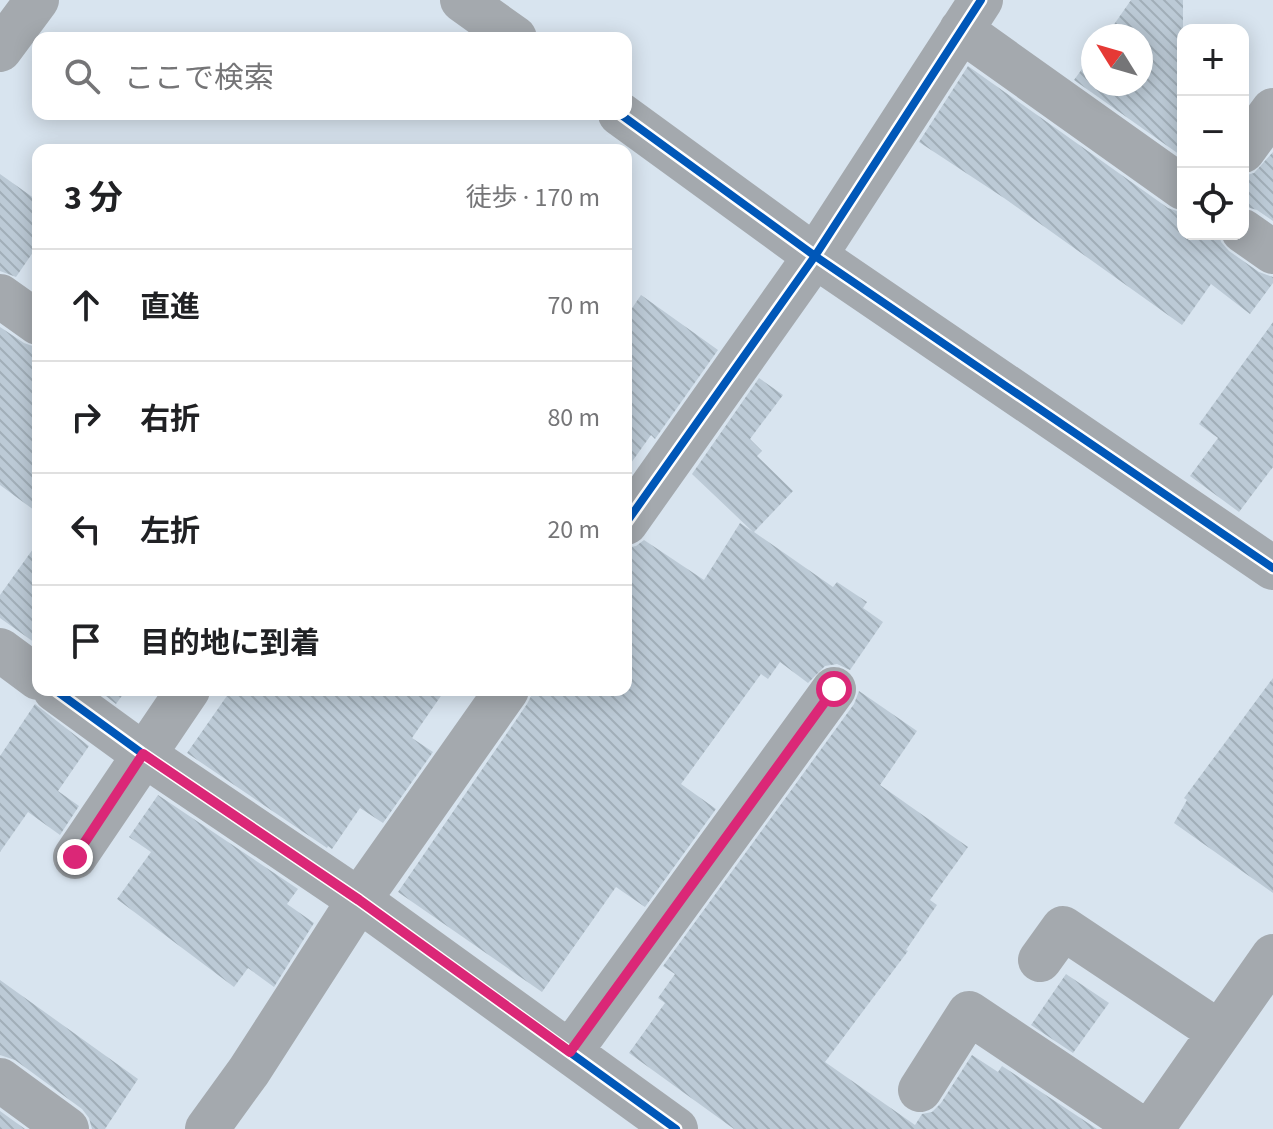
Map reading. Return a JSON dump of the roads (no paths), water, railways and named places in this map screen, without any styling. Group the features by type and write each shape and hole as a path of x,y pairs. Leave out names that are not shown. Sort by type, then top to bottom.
{"street":[{"path":"462,0 507,32"},
{"path":"0,50 32,2"},
{"path":"632,515 815,256 971,15 1177,183"},
{"path":"1249,143 1273,110"},
{"path":"628,120 815,256 1273,568"},
{"path":"1249,235 1273,252"},
{"path":"0,296 32,319"},
{"path":"0,650 32,674"},
{"path":"570,1052 834,689"},
{"path":"63,696 143,754 359,900 676,1129"},
{"path":"75,857 184,696"},
{"path":"207,1129 249,1071 359,900 503,696"},
{"path":"1040,960 1063,928 1219,1032"},
{"path":"1152,1129 1273,956"},
{"path":"920,1090 969,1013 1142,1129"},
{"path":"0,1080 67,1129"}]}
